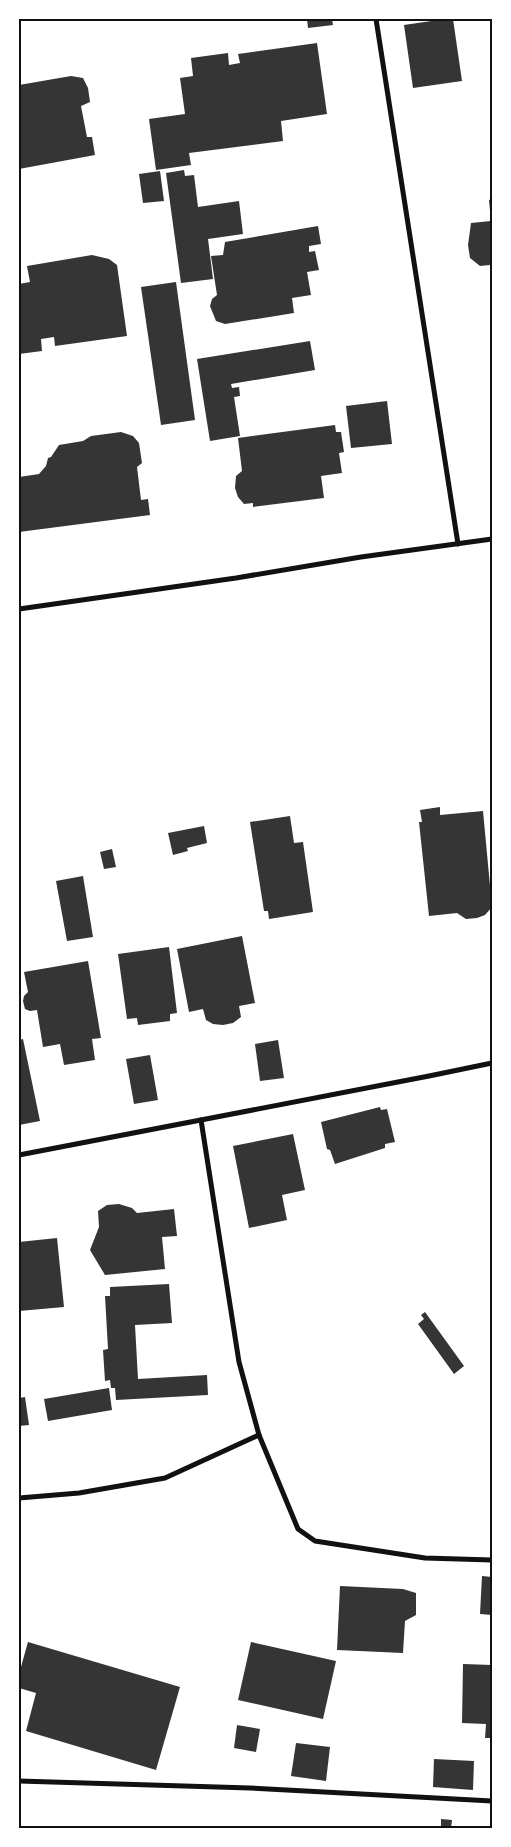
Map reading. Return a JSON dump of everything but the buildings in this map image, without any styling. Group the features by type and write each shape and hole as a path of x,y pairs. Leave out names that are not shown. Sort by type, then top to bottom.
{"street":[{"path":"376,19 458,544"},
{"path":"19,608 492,539"},
{"path":"19,1155 492,1063"},
{"path":"201,1120 239,1362 259,1435 298,1529 316,1541 425,1558 492,1560"},
{"path":"19,1498 79,1493 165,1478 259,1435"},
{"path":"19,1781 250,1788 492,1801"}]}
